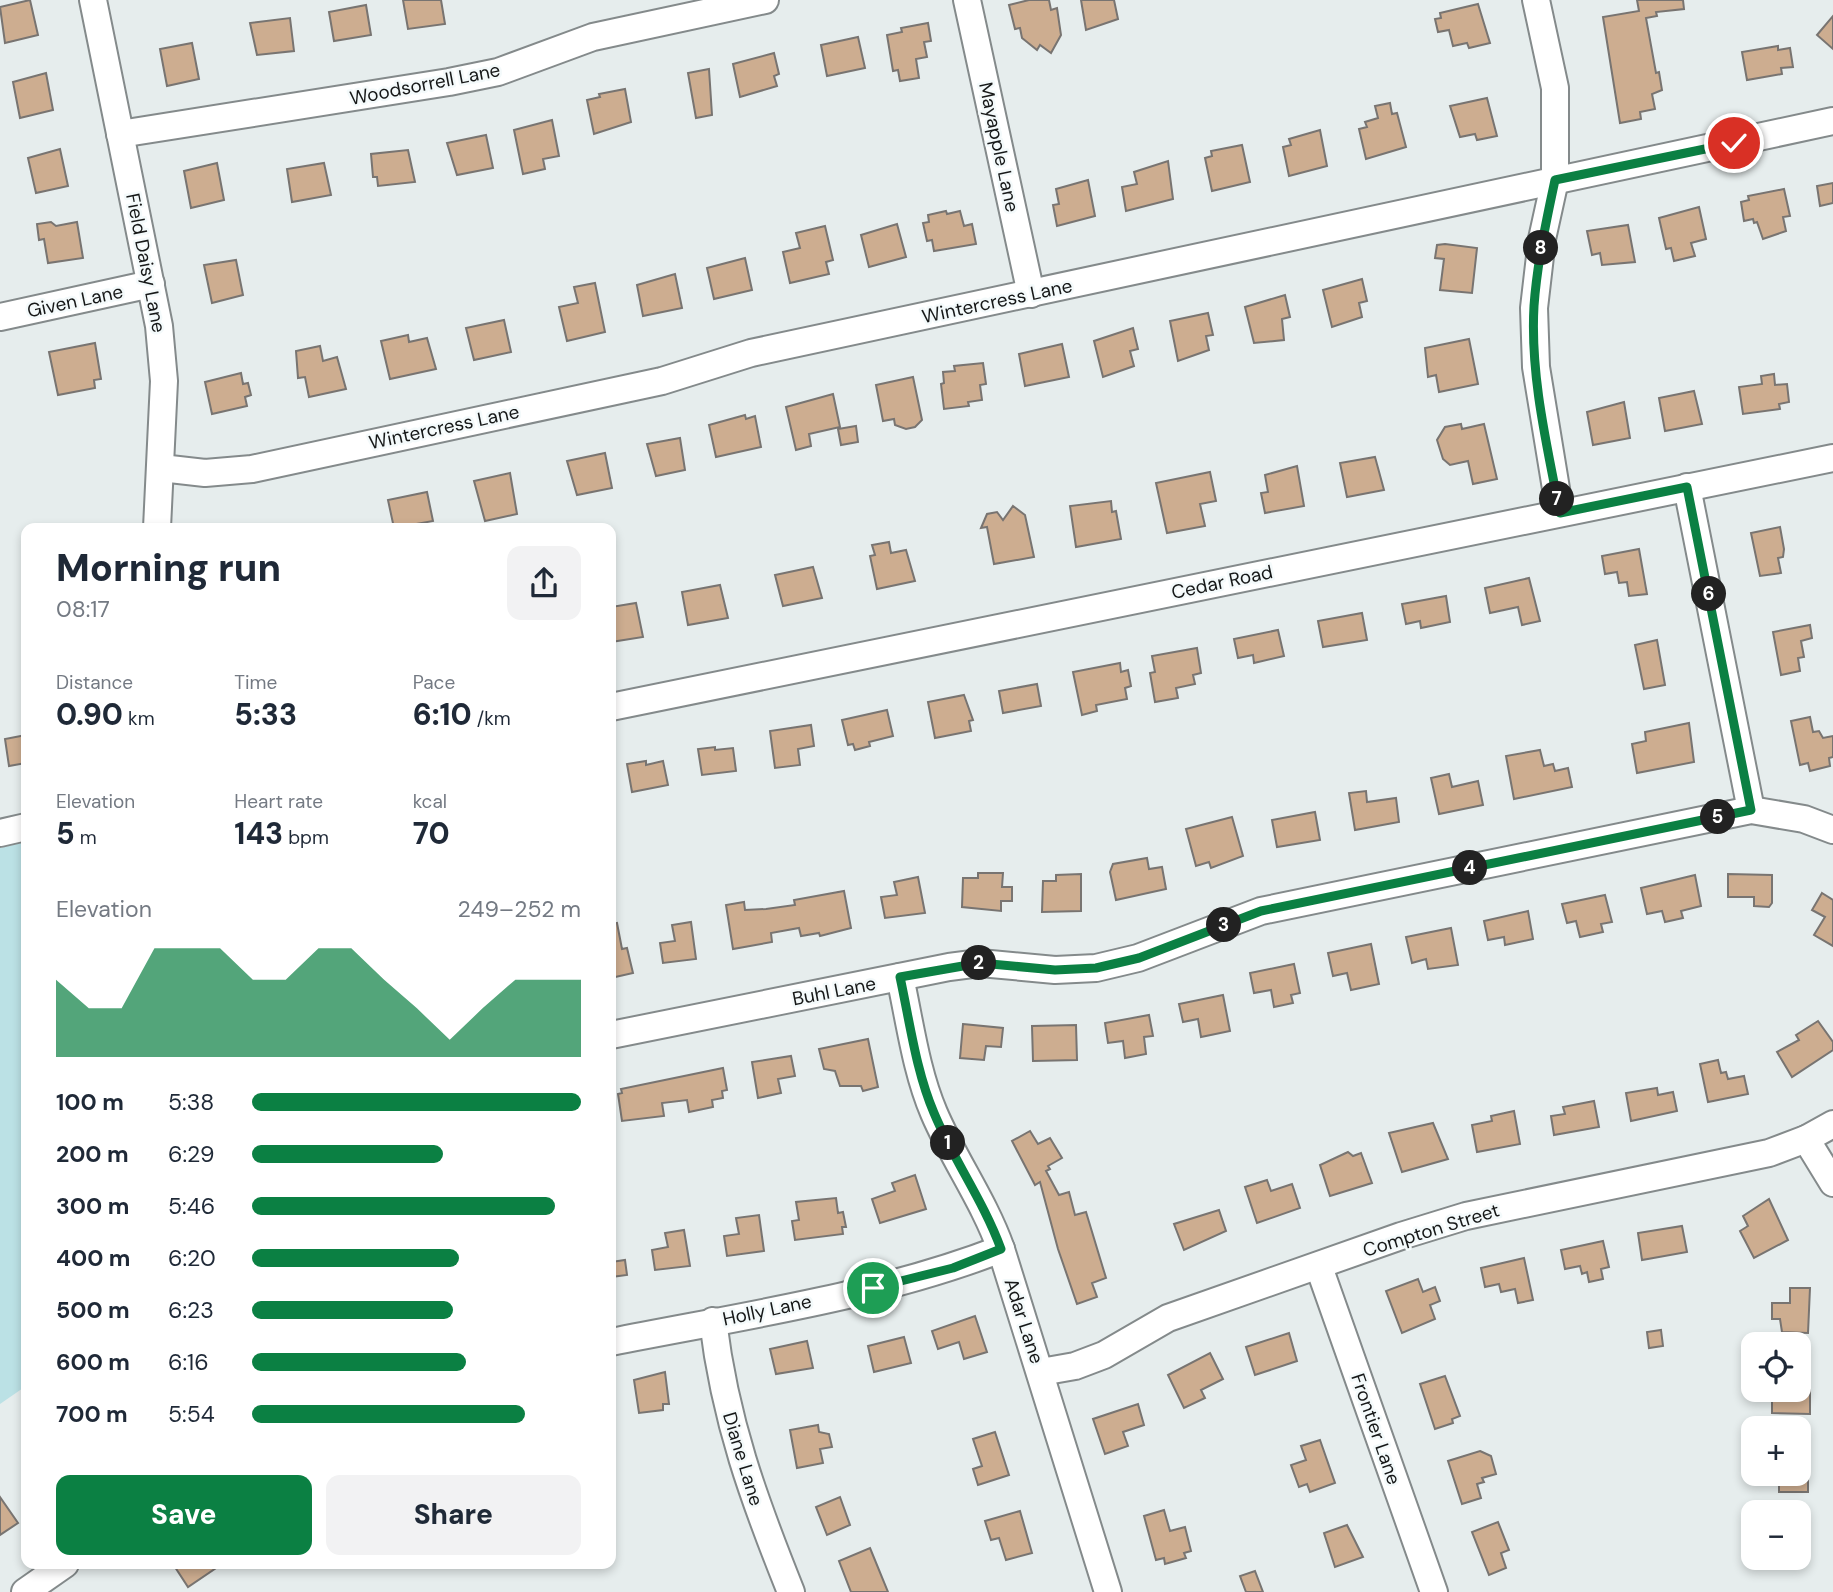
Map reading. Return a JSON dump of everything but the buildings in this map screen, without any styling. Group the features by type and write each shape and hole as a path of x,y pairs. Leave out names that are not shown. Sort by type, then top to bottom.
{"street":[{"name":"Field Daisy Lane","path":"93,0 159,326 164,381 157,523"},
{"name":"Woodsorrell Lane","path":"120,134 498,72 593,37 765,0"},
{"name":"Mayapple Lane","path":"967,0 1031,294"},
{"path":"1536,0 1555,88 1555,180 1542,239 1534,308 1536,367 1560,513"},
{"name":"Wintercress Lane","path":"161,468 205,473 253,469 662,381 751,353 1833,121"},
{"name":"Given Lane","path":"0,317 151,284"},
{"name":"Cedar Road","path":"616,706 1833,458"},
{"path":"1687,487 1751,810"},
{"name":"Buhl Lane","path":"616,1034 980,963 1055,970 1096,968 1139,958 1261,911 1751,810 1804,820 1833,830"},
{"path":"0,833 21,828"},
{"name":"Adar Lane","path":"900,977 922,1080 933,1112 987,1210 1041,1372 1108,1592"},
{"name":"Compton Street","path":"1041,1372 1084,1362 1115,1349 1168,1318 1401,1236 1466,1216 1769,1153 1806,1139 1833,1124"},
{"path":"1806,1139 1833,1183"},
{"name":"Holly Lane","path":"616,1341 886,1285 953,1268 1001,1249"},
{"name":"Frontier Lane","path":"1319,1266 1434,1592"},
{"name":"Diane Lane","path":"713,1321 720,1377 749,1486 792,1592"},
{"path":"25,1592 58,1569"}],"shaded area":[{"path":"21,843 21,1389 0,1404 0,848"}],"route":[{"path":"873,1288 953,1268 1001,1249 987,1210 949,1146 933,1112 922,1080 900,977 980,963 1055,970 1096,968 1139,958 1261,911 1751,810 1687,487 1560,513 1545,439 1536,367 1534,308 1542,239 1555,180 1734,143"}]}
